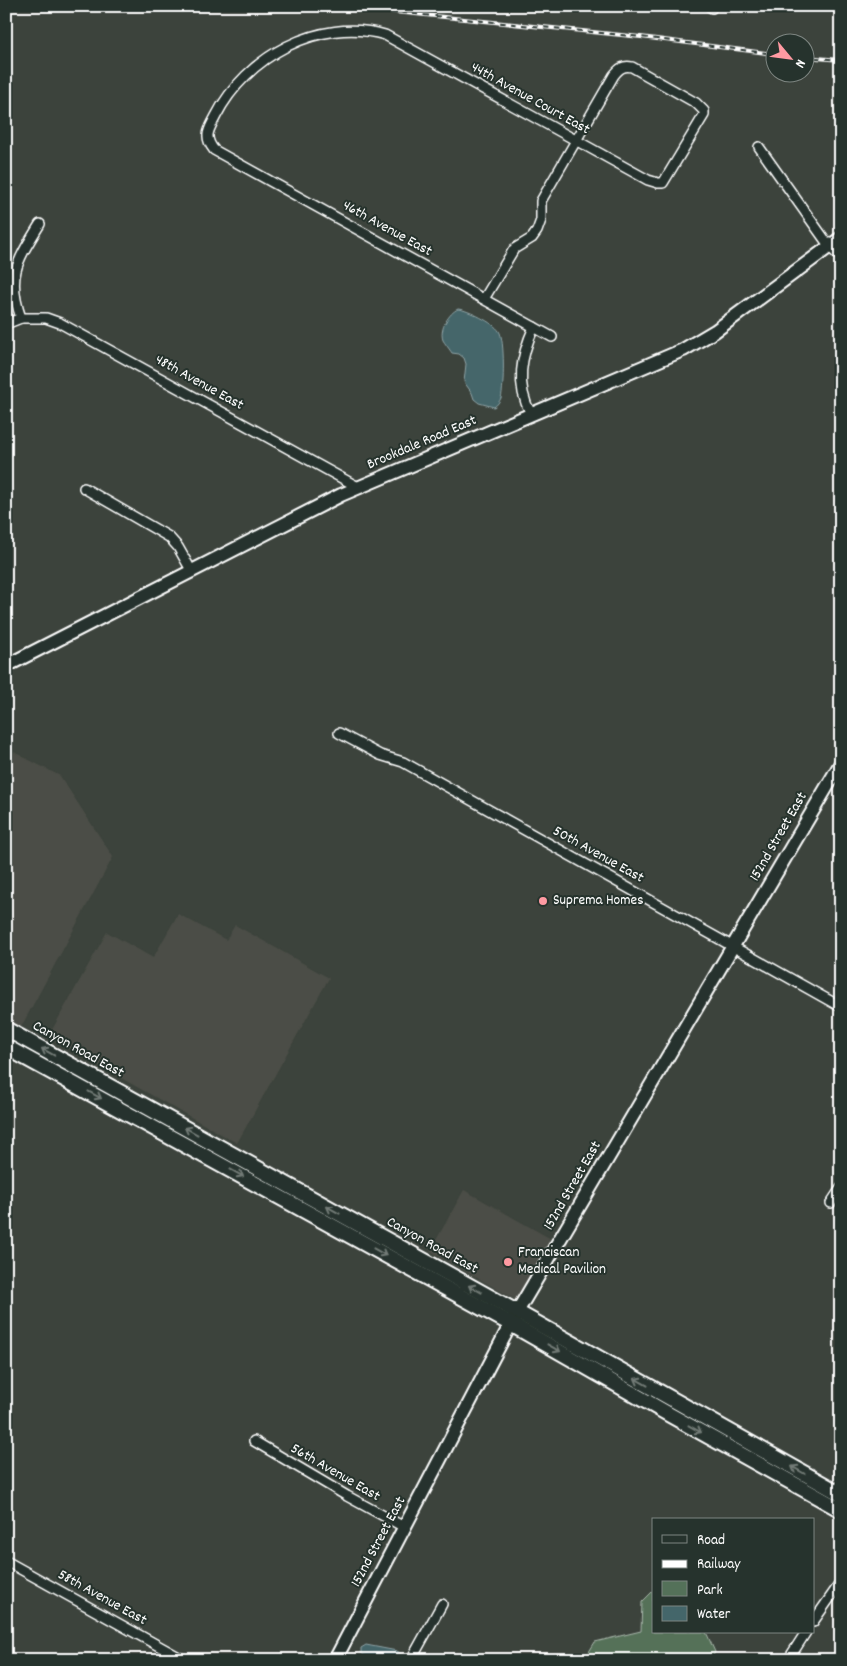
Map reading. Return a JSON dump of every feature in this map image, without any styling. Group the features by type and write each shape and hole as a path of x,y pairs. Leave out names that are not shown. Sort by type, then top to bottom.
{"main road":[{"name":"Canyon Road East","path":"6,1029 514,1318 841,1510"},
{"name":"Canyon Road East","path":"6,1046 841,1494"},
{"path":"815,1496 819,1492 841,1500"}],"street":[{"name":"44th Avenue Court East","path":"210,145 207,139 208,134 220,109 231,93 252,70 272,55 300,41 331,33 363,31 385,35 577,141 648,180 658,183 663,183 704,115 704,111 696,103 632,67 620,68 614,75 577,141"},
{"path":"484,299 514,249 532,238 537,231 540,225 541,201 577,141"},
{"name":"46th Avenue East","path":"210,145 214,150 552,337"},
{"path":"759,147 830,246 841,258"},
{"path":"6,324 21,318 14,291 16,269 23,252 40,224"},
{"name":"Brookdale Road East","path":"6,666 306,511 358,487 683,350 715,331 841,238"},
{"name":"48th Avenue East","path":"21,318 46,318 60,323 358,487"},
{"path":"531,414 523,399 520,381 522,359 534,327"},
{"path":"84,488 169,537 178,547 191,570"},
{"name":"50th Avenue East","path":"340,733 380,755 402,762 841,1006"},
{"name":"152nd Street East","path":"335,1660 514,1318 841,763"},
{"path":"832,1203 841,1188"},
{"name":"56th Avenue East","path":"254,1441 404,1527"},
{"name":"58th Avenue East","path":"6,1562 184,1660"},
{"path":"814,1621 841,1582"},
{"path":"411,1660 442,1604"},
{"path":"788,1660 805,1634"}],"shaded area":[{"path":"6,748 60,776 113,857 21,1027 6,1019"},
{"path":"178,914 226,940 235,925 329,978 237,1143 48,1037 107,932 153,958"},
{"path":"464,1190 551,1239 516,1300 430,1251"}],"green space":[{"path":"652,1592 652,1634 707,1634 715,1652 711,1660 584,1660 595,1642 641,1631 642,1602"}],"water":[{"path":"458,309 480,317 496,328 501,336 503,364 502,393 500,401 494,407 479,403 474,399 464,382 466,364 464,358 459,354 452,353 443,340 442,331 444,326 451,314"},
{"path":"366,1645 397,1651 400,1653 400,1657 395,1659 371,1658 361,1653 361,1648"}],"railway":[{"path":"336,6 641,37 764,53"},
{"path":"814,58 841,60"}],"place":[{"name":"Suprema Homes","path":"543,901"},
{"name":"Franciscan Medical Pavilion","path":"508,1262"}]}
